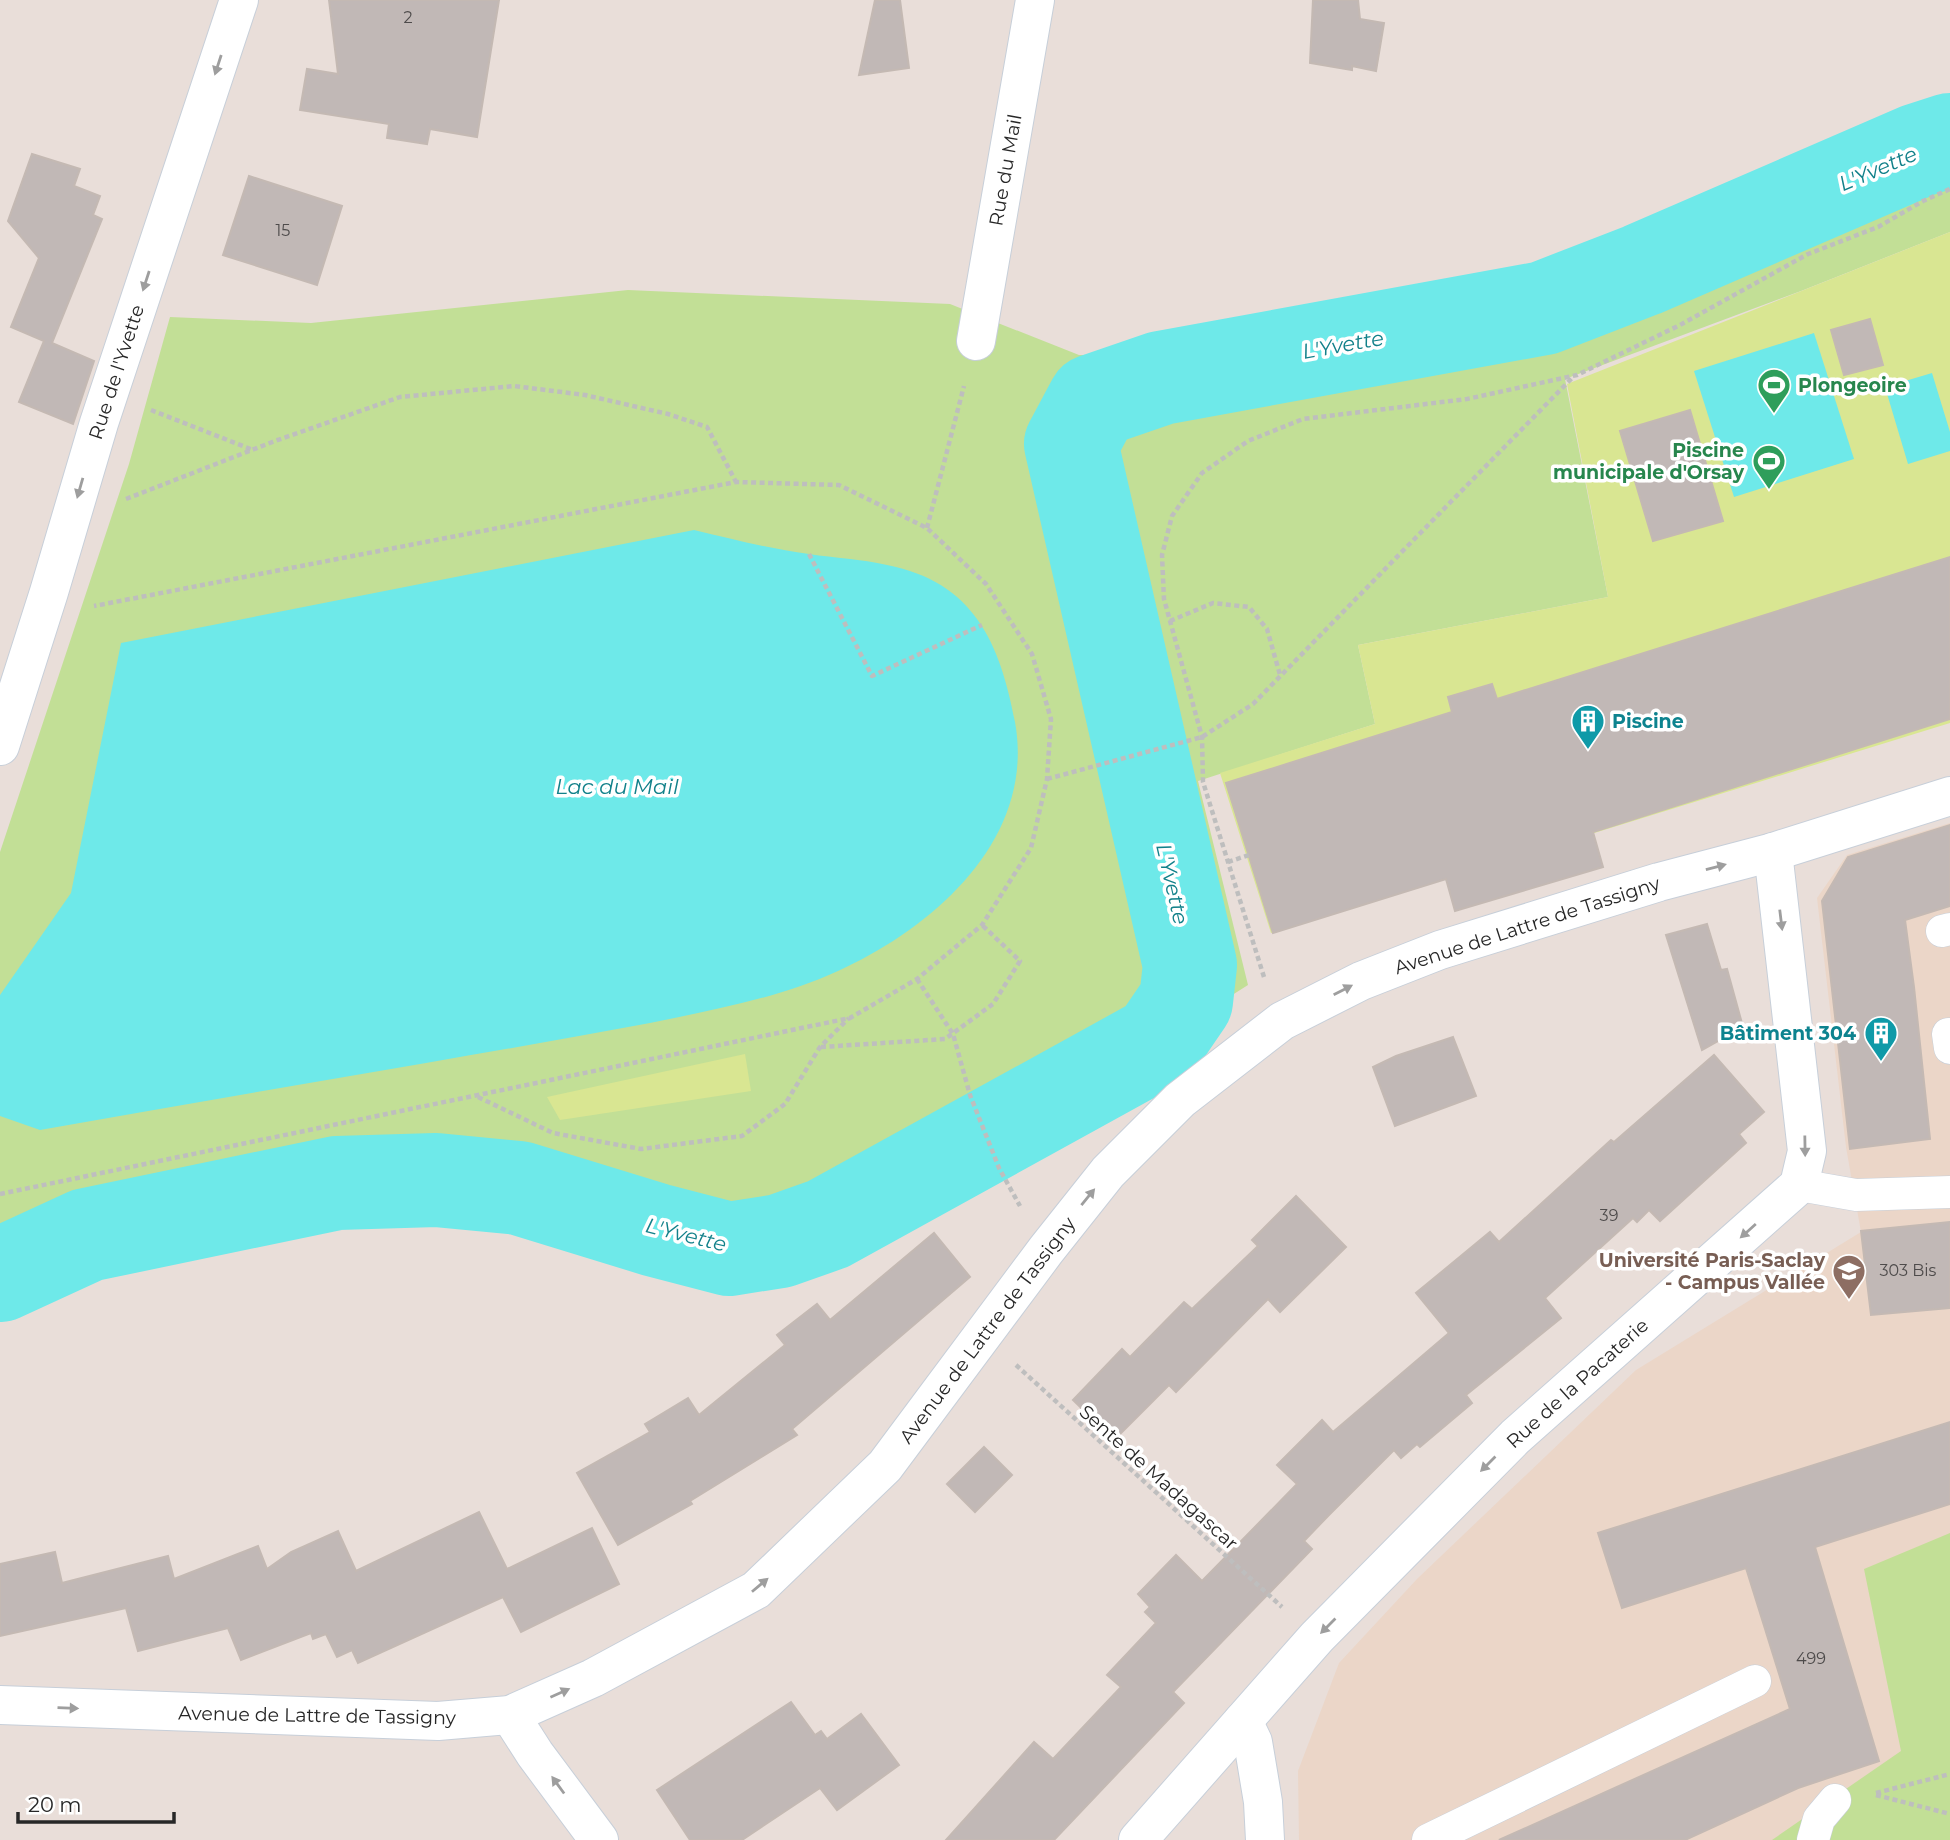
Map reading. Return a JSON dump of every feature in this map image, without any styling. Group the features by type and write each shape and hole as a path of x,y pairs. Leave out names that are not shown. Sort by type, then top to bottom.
{"street":[{"name":"Rue de l'Yvette","path":"0,746 99,423 239,0"},
{"name":"Rue du Mail","path":"976,341 1035,0"},
{"name":"Avenue de Lattre de Tassigny","path":"0,1705 438,1721 510,1715 593,1678 756,1590 885,1466 1046,1250 1108,1172 1180,1100 1282,1021 1360,981 1440,950 1659,882 1773,852 1950,796"},
{"path":"1773,852 1807,1151 1799,1185"},
{"name":"Rue de la Pacaterie","path":"1138,1840 1317,1637 1515,1437 1799,1185"},
{"path":"510,1715 535,1754 599,1840"},
{"path":"1243,1721 1253,1742 1263,1802 1265,1840"}],"lane":[{"path":"1799,1185 1856,1195 1950,1192"},
{"path":"1428,1840 1755,1681"},
{"path":"1813,1840 1819,1819 1835,1800"}],"path":[{"path":"1267,987 1203,782 1202,737 1164,599 1161,555 1172,516 1202,473 1248,441 1303,419 1467,399 1573,376 1680,326 1808,254 1878,227 1950,189"},
{"path":"927,528 976,341"},
{"path":"1046,779 1202,737 1253,704 1573,376"},
{"path":"126,499 400,397 514,386 585,395 668,414 707,427 736,482"},
{"path":"144,407 253,450"},
{"path":"93,607 736,482 839,485 927,528 986,584 1032,654 1051,719 1046,779 1031,848 982,925 917,979 850,1018 820,1047 785,1104 742,1136 641,1149 553,1133 477,1096"},
{"path":"809,554 872,676 982,625"},
{"path":"1170,621 1213,603 1249,607 1267,629 1280,675"},
{"path":"1228,862 1249,855"},
{"path":"820,1047 945,1040 993,1004 1020,961 982,925"},
{"path":"917,979 953,1034 970,1095 999,1168 1021,1208"},
{"path":"0,1194 850,1018"},
{"name":"Sente de Madagascar","path":"1013,1362 1287,1612"},
{"path":"1950,1774 1873,1794 1950,1814"}],"shaded area":[{"name":"Université Paris-Saclay - Campus Vallée","path":"1950,823 1950,1840 1299,1840 1298,1771 1339,1663 1417,1579 1636,1370 1861,1232 1846,1147 1817,898 1847,855"}],"green space":[{"path":"1950,124 1950,232 1565,379 1608,597 1358,645 1375,724 1198,781 1248,985 1158,1042 780,1241 656,1230 519,1188 337,1183 87,1235 0,1275 0,852 129,464 170,317 311,323 628,290 950,304 1079,355 1238,354 1533,289 1811,170"},
{"name":"Piscine municipale d'Orsay","path":"1950,232 1950,723 1271,933 1220,773 1375,724 1358,645 1608,597 1567,384"},
{"path":"745,1054 751,1091 560,1120 547,1097"},
{"path":"1950,1533 1950,1840 1772,1840 1901,1751 1864,1569"}],"water":[{"name":"Plongeoire","path":"1814,333 1854,459 1734,497 1694,371"},
{"path":"1932,373 1950,432 1950,451 1908,464 1885,387"},
{"name":"Lac du Mail","path":"694,530 751,544 877,563 917,573 942,586 962,601 978,620 991,642 1009,693 1015,722 1017,764 1010,804 994,840 971,874 942,903 910,930 838,971 793,989 722,1008 40,1130 0,1116 0,995 71,893 121,643"}],"building":[{"path":"329,0 499,0 477,137 430,129 427,144 387,138 389,124 300,110 307,69 338,74"},
{"path":"875,0 900,0 909,68 859,75"},
{"path":"1313,0 1358,0 1360,19 1384,23 1376,71 1310,63"},
{"path":"32,154 80,169 74,186 100,196 93,215 102,219 52,343 94,361 73,424 19,402 44,341 11,327 39,258 8,221"},
{"path":"249,176 342,206 317,285 223,255"},
{"path":"1870,319 1883,365 1844,375 1831,330"},
{"path":"1690,410 1723,521 1653,541 1620,431"},
{"name":"Piscine","path":"1950,557 1950,719 1593,832 1603,867 1455,911 1446,879 1273,933 1226,783 1452,712 1448,697 1492,684 1497,699"},
{"name":"Bâtiment 304","path":"1950,825 1950,906 1905,920 1930,1139 1850,1149 1822,901 1848,857"},
{"path":"1707,924 1721,970 1727,969 1743,1027 1702,1050 1666,935"},
{"path":"1453,1037 1476,1096 1395,1126 1373,1067 1396,1056"},
{"path":"1714,1055 1764,1112 1739,1134 1746,1143 1660,1221 1649,1210 1637,1222 1633,1218 1545,1298 1561,1318 1466,1395 1472,1403 1420,1447 1417,1444 1401,1458 1394,1450 1329,1515 1304,1541 1312,1549 1173,1692 1184,1703 1054,1840 946,1840 1034,1742 1053,1759 1121,1687 1107,1675 1156,1623 1145,1612 1150,1607 1138,1594 1176,1555 1202,1581 1297,1484 1277,1465 1322,1420 1333,1432 1449,1333 1416,1293 1490,1232 1499,1242 1611,1140 1614,1142"},
{"path":"1296,1196 1346,1247 1280,1312 1268,1299 1176,1392 1169,1385 1114,1440 1073,1400 1122,1349 1130,1357 1184,1302 1192,1309 1258,1246 1252,1240"},
{"path":"1950,1222 1950,1308 1871,1315 1861,1231"},
{"path":"934,1233 970,1277 792,1429 797,1435 690,1501 692,1504 618,1545 577,1473 650,1432 645,1424 688,1398 699,1415 785,1345 777,1335 817,1304 830,1320"},
{"path":"1950,1422 1950,1504 1815,1547 1879,1761 1798,1788 1685,1840 1499,1840 1790,1709 1746,1568 1622,1608 1598,1533"},
{"path":"984,1447 1012,1475 975,1512 947,1484"},
{"path":"479,1512 507,1569 592,1528 619,1584 521,1632 503,1597 358,1663 352,1650 337,1657 326,1634 313,1639 311,1633 241,1660 228,1628 138,1651 126,1608 0,1636 0,1564 55,1552 62,1583 168,1556 174,1579 258,1546 267,1569 291,1552 338,1531 356,1571"},
{"path":"791,1702 815,1735 821,1731 827,1739 861,1714 899,1765 837,1810 820,1788 742,1840 690,1840 657,1790"}],"waterway":[{"name":"L'Yvette","path":"0,1275 87,1235 337,1183 436,1180 519,1188 656,1230 729,1249 780,1241 828,1224 1158,1042 1186,1001 1190,965 1071,444 1094,401 1161,378 1544,308 1642,270 1919,150 1950,140"}],"place":[{"name":"Plongeoire","path":"1774,415"},
{"name":"Piscine municipale d'Orsay","path":"1769,491"},
{"name":"Piscine","path":"1588,751"},
{"name":"Bâtiment 304","path":"1881,1063"},
{"name":"Université Paris-Saclay - Campus Vallée","path":"1849,1301"}]}
